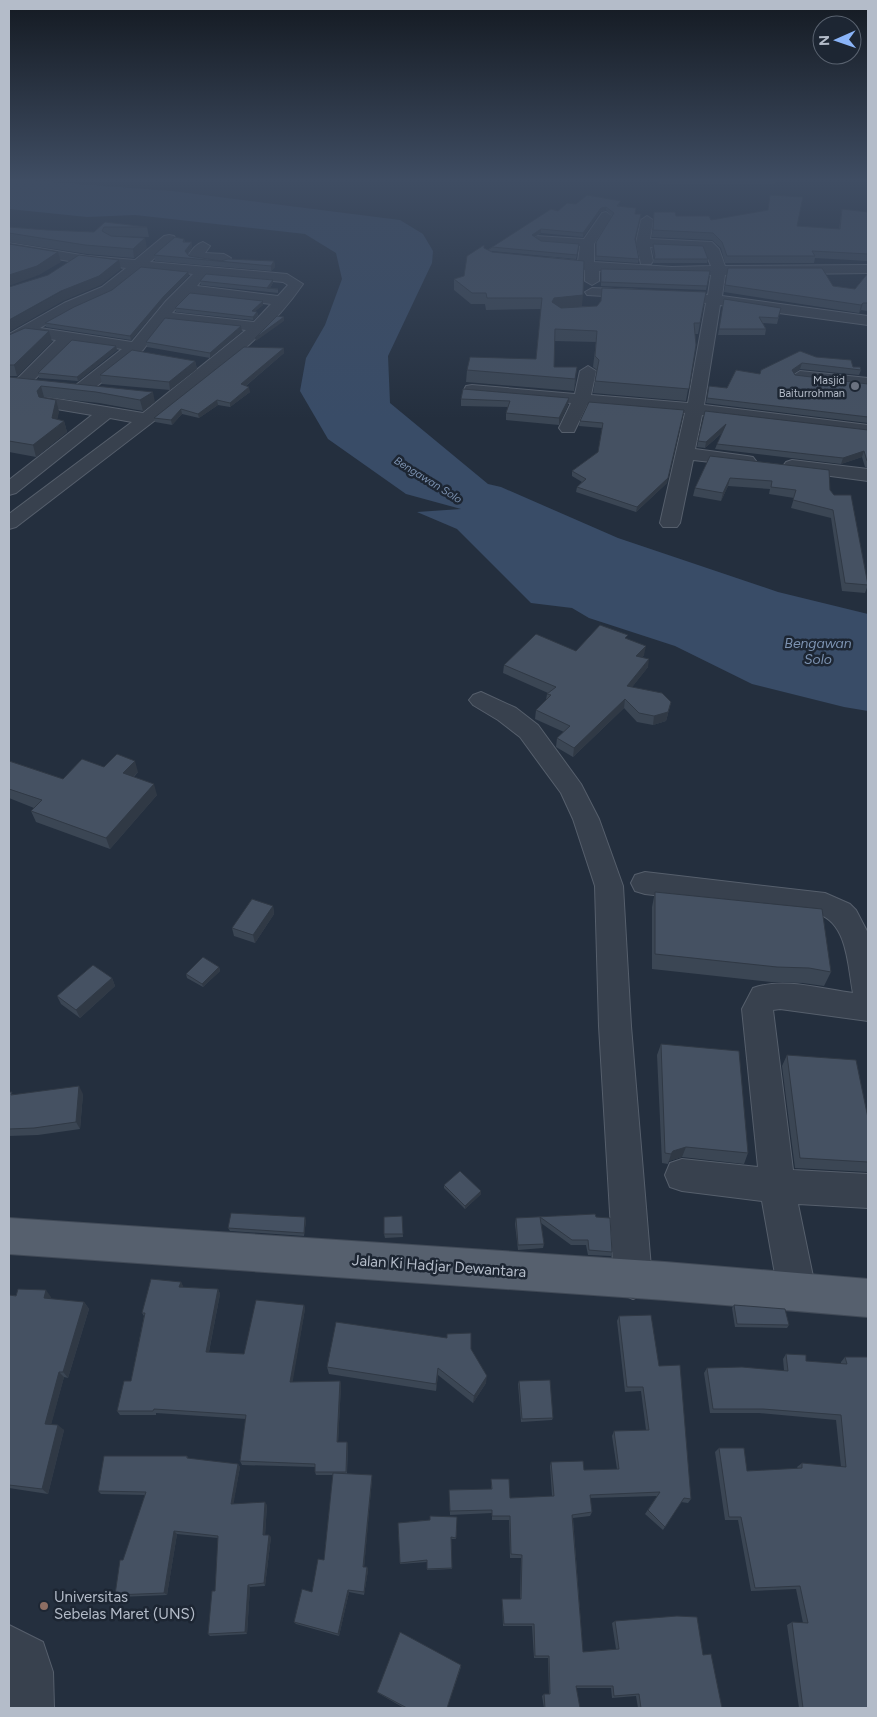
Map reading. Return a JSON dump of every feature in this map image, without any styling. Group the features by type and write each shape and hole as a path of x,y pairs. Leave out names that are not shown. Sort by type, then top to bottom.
{"main road":[{"name":"Jalan Ki Hadjar Dewantara","path":"9,1236 797,1291 868,1298"}],"street":[{"path":"58,272 75,259"},
{"path":"9,523 175,398 257,328 295,286 296,282 287,272 242,274 206,272 86,259"},
{"path":"9,340 58,311 107,290 144,259"},
{"path":"82,389 140,351 161,316 206,272 223,259"},
{"path":"586,259 585,263 592,267"},
{"path":"646,259 648,270"},
{"path":"670,523 695,409 719,270 715,259"},
{"path":"536,261 648,270 868,269"},
{"path":"242,274 252,263"},
{"path":"592,267 592,298 657,295"},
{"path":"188,289 281,302"},
{"path":"676,296 713,298 868,321"},
{"path":"43,307 58,311"},
{"path":"161,316 257,328"},
{"path":"26,330 69,336 140,351"},
{"path":"15,382 69,336"},
{"path":"197,362 214,365"},
{"path":"568,428 582,398 588,371"},
{"path":"800,376 868,383"},
{"path":"15,382 42,385"},
{"path":"62,387 110,392"},
{"path":"465,389 695,409 868,430"},
{"path":"147,395 175,398"},
{"path":"9,396 147,419"},
{"path":"9,490 107,412"},
{"path":"684,453 765,463 838,481 868,476"},
{"path":"481,700 507,714 529,731 572,790 586,819 609,886 615,1026 633,1280"},
{"path":"645,883 815,902 832,906 842,913 854,934 868,993"},
{"path":"797,1291 777,1186 757,1009 759,1002 764,997 780,996 868,1008"},
{"path":"682,1175 777,1186 868,1191"},
{"path":"9,1648 27,1658 30,1672 30,1708"}],"water":[{"name":"Bengawan Solo","path":"337,259 432,259 388,356 390,403 488,484 501,487 618,538 778,592 868,614 868,711 844,707 752,684 675,646 589,618 572,608 531,603 457,529 417,512 461,509 406,494 328,439 300,391 306,358 325,325 342,279"}],"building":[{"path":"9,259 47,259 37,266 9,275"},
{"path":"73,259 119,260 99,276 61,291 9,320 9,287 48,275"},
{"path":"198,259 274,261 271,266"},
{"path":"467,259 565,259 584,261 583,295 554,298 552,302 561,308 597,306 601,301 602,288 706,292 700,323 694,323 696,345 689,389 595,381 599,360 595,356 597,331 555,329 554,367 577,367 575,379 467,370 470,357 536,359 542,298 487,298 486,293 472,293 454,279 464,276"},
{"path":"141,267 188,272 164,296 130,336 45,323 74,307 112,290"},
{"path":"728,268 822,268 833,286 855,289 868,273 868,303 861,305 725,285"},
{"path":"601,269 710,271 707,286 601,282"},
{"path":"206,274 273,280 267,288 200,281"},
{"path":"190,293 263,301 252,311 257,312 253,317 175,308"},
{"path":"724,299 781,308 778,318 759,317 766,329 719,329"},
{"path":"277,316 284,317 255,338"},
{"path":"165,318 241,326 210,353 146,342"},
{"path":"25,328 49,331 14,365 9,365 9,335"},
{"path":"72,340 116,346 77,377 38,373"},
{"path":"244,347 284,348 241,384 249,387 230,403 217,400 198,414 181,409 171,420 154,418"},
{"path":"132,350 195,361 169,382 100,375"},
{"path":"800,351 816,357 851,360 853,367 860,367 861,370 802,363 792,370 795,375 868,384 868,417 707,398 709,386 727,388 736,370 760,374 761,370"},
{"path":"9,377 153,392 140,400 96,392 41,386 37,391 39,397 56,400 52,418 64,421 33,445 9,441"},
{"path":"463,389 569,398 559,418 506,413 510,401 461,399"},
{"path":"589,402 684,410 668,478 637,507 577,487 586,479 572,471 598,452 603,423 580,421"},
{"path":"705,411 868,430 868,461 864,451 843,458 717,444 726,424 706,442 698,441"},
{"path":"710,456 829,470 830,490 834,495 851,495 868,585 845,583 833,510 793,500 796,490 771,487 772,481 730,478 723,493 695,488"},
{"path":"600,625 628,635 625,638 646,646 636,656 649,659 627,686 662,693 671,702 668,712 654,716 639,713 625,699 574,748 557,738 570,726 536,710 551,695 547,694 556,687 504,665 536,634 576,651"},
{"path":"117,754 135,761 123,773 154,784 106,838 31,811 42,800 9,789 9,761 63,779 82,759 104,767"},
{"path":"655,892 822,909 831,972 809,968 777,967 655,954"},
{"path":"252,899 273,906 253,935 232,928"},
{"path":"203,957 219,967 202,984 186,974"},
{"path":"93,965 112,978 76,1010 57,996"},
{"path":"661,1044 739,1051 748,1153 686,1147 673,1151 671,1154 665,1153"},
{"path":"787,1055 856,1060 868,1118 868,1162 800,1158"},
{"path":"79,1086 76,1122 34,1128 9,1129 9,1092 12,1092 11,1095"},
{"path":"460,1171 481,1191 465,1206 444,1185"},
{"path":"231,1213 305,1217 304,1233 228,1228"},
{"path":"595,1214 596,1217 610,1218 612,1252 589,1250 588,1240 572,1240 540,1217 544,1244 518,1245 516,1218"},
{"path":"402,1216 403,1234 384,1234 384,1217"},
{"path":"151,1279 181,1282 179,1287 218,1289 206,1352 244,1354 256,1300 304,1305 290,1382 340,1381 337,1442 347,1442 346,1472 315,1472 315,1464 240,1461 246,1415 154,1409 153,1411 117,1411 124,1381 131,1381 145,1313 142,1313"},
{"path":"18,1289 46,1290 44,1298 84,1302 63,1372 59,1372 45,1424 58,1425 42,1489 9,1485 9,1295 16,1296"},
{"path":"734,1305 785,1309 789,1325 737,1324"},
{"path":"651,1315 659,1366 680,1365 691,1499 684,1498 665,1527 648,1510 660,1492 590,1495 592,1512 572,1515 583,1652 619,1649 615,1621 677,1616 697,1617 703,1655 711,1654 722,1708 641,1708 639,1694 614,1696 613,1686 576,1686 580,1708 545,1708 544,1694 550,1694 549,1656 535,1656 534,1624 504,1624 502,1599 521,1599 522,1555 511,1554 510,1516 492,1516 492,1510 450,1511 449,1490 492,1489 491,1479 509,1479 510,1498 554,1496 551,1462 583,1461 584,1470 619,1469 614,1431 649,1430 643,1387 627,1387 619,1316"},
{"path":"336,1322 447,1338 447,1334 471,1333 471,1349 487,1376 474,1396 438,1368 436,1384 327,1367"},
{"path":"786,1354 806,1355 806,1361 847,1364 845,1357 868,1357 868,1708 803,1708 792,1622 808,1623 800,1586 755,1588 741,1517 729,1517 719,1448 744,1448 747,1471 802,1468 802,1463 846,1467 841,1415 763,1409 713,1409 707,1368 742,1367 788,1371"},
{"path":"550,1380 553,1418 522,1419 519,1381"},
{"path":"104,1456 187,1456 187,1458 238,1464 231,1504 265,1502 263,1535 269,1535 264,1583 248,1585 245,1632 208,1634 212,1591 215,1591 218,1536 174,1531 164,1593 115,1595 120,1560 123,1560 146,1492 98,1491"},
{"path":"333,1473 372,1475 363,1567 367,1567 364,1592 348,1590 338,1634 294,1622 302,1589 312,1592 318,1559 324,1560"},
{"path":"430,1516 457,1517 456,1538 451,1537 452,1568 427,1569 427,1560 400,1563 398,1523 430,1520"},
{"path":"400,1632 461,1665 447,1708 407,1708 377,1692"}],"place":[{"name":"Masjid Baiturrohman","path":"855,386"},
{"name":"Universitas Sebelas Maret (UNS)","path":"44,1606"}]}
